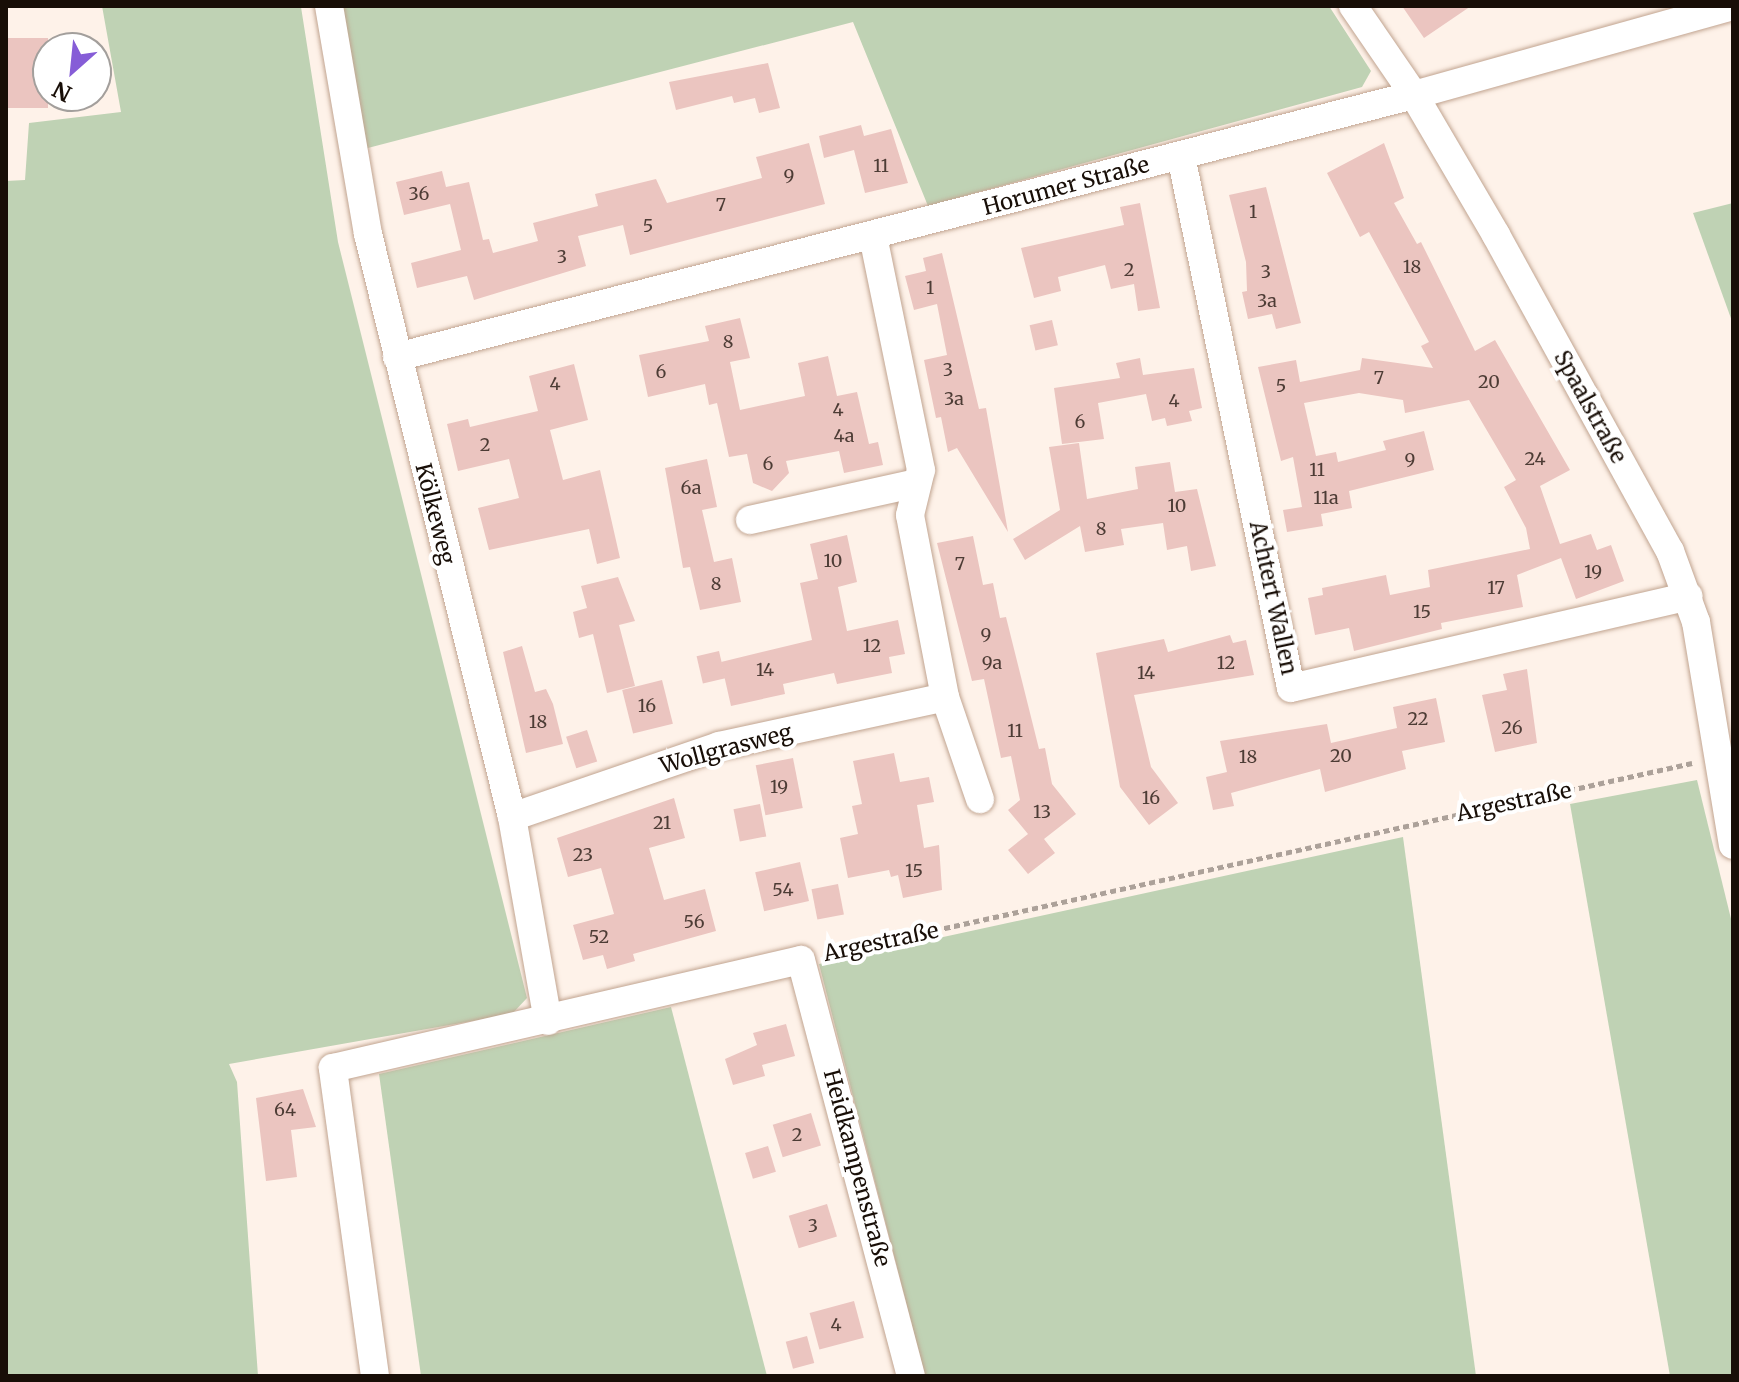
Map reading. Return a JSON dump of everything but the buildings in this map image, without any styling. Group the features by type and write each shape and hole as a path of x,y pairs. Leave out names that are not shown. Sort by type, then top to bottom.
{"street":[{"name":"Kölkeweg","path":"329,6 368,234 512,817 548,1021"},
{"name":"Spaalstraße","path":"1353,6 1414,95 1663,537 1688,596 1727,755 1733,845"},
{"name":"Horumer Straße","path":"397,357 873,237 1414,95 1732,6"},
{"name":"Achtert Wallen","path":"1181,156 1291,688 1688,596"},
{"path":"873,237 921,470 910,515 945,697 980,799"},
{"path":"750,520 917,483"},
{"name":"Wollgrasweg","path":"512,817 719,746 945,697"},
{"name":"Argestraße","path":"375,1376 333,1068 548,1021 801,960"},
{"name":"Heidkampenstraße","path":"801,960 911,1376"}],"path":[{"name":"Argestraße","path":"801,960 1727,755"}],"green space":[{"path":"102,6 301,7 338,242 527,998 512,1014 229,1064 237,1082 258,1376 6,1376 6,181 25,180 29,123 121,112 112,62 112,32 107,32"},
{"path":"342,6 1329,6 1371,71 1362,87 928,206 853,22 364,149"},
{"path":"1733,203 1733,324 1693,213"},
{"path":"1697,780 1733,927 1733,1376 1670,1376 1570,804"},
{"path":"1403,837 1476,1376 925,1376 819,964"},
{"path":"671,1007 767,1376 421,1376 379,1074"}]}
